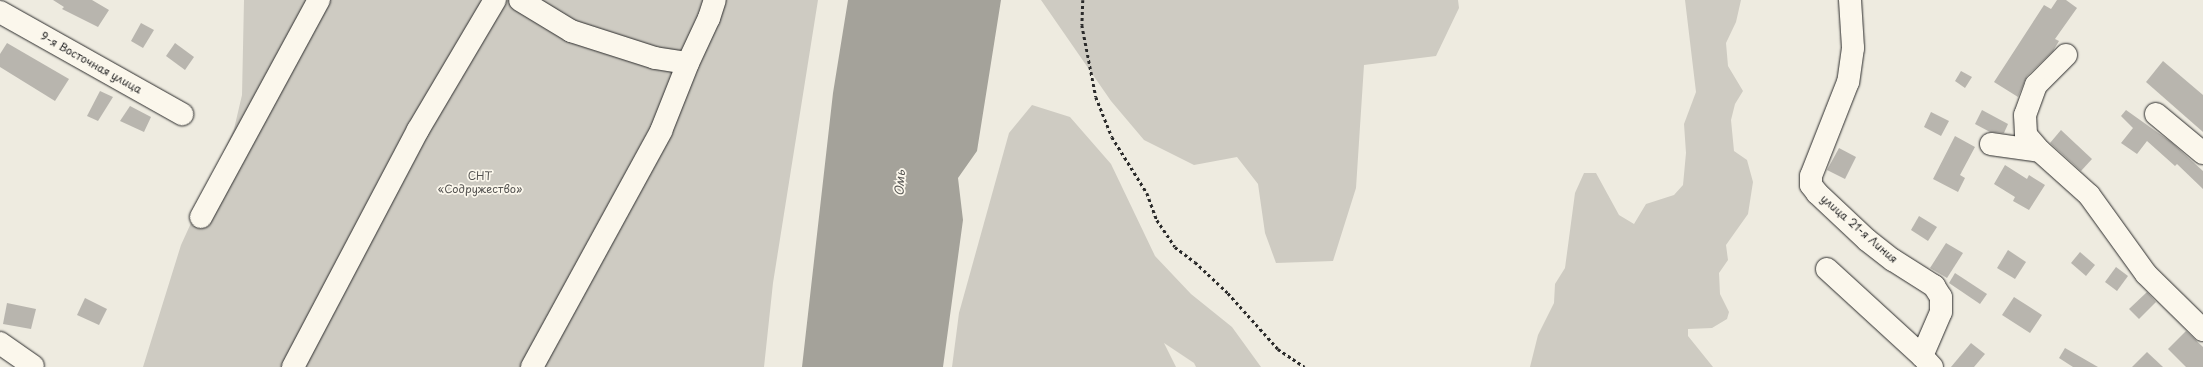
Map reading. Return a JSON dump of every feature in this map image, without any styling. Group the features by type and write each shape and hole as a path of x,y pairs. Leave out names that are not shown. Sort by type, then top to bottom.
{"street":[{"path":"201,217 320,0"},
{"path":"293,367 418,130 496,0"},
{"path":"520,0 571,31 655,58 688,63"},
{"path":"532,367 661,131 688,63 709,18 715,0"},
{"name":"улица 21-я Линия","path":"1850,0 1853,48 1848,82 1811,176 1811,185 1817,193 1867,240 1893,260 1934,286 1938,292 1941,297 1941,312 1927,362"},
{"name":"9-я Восточная улица","path":"0,12 182,114"},
{"path":"2066,55 2036,85 2025,115 2026,135 2040,151 2089,195 2146,274 2203,330"},
{"path":"2156,114 2203,153"},
{"path":"1991,144 2040,151"},
{"path":"1827,269 1927,362"},
{"path":"0,343 33,366"}],"path":[{"path":"1083,0 1082,25 1096,96 1112,137 1146,193 1157,220 1175,247 1195,262 1228,293 1278,349 1305,367"}],"green space":[{"name":"СНТ «Содружество»","path":"244,0 818,0 773,283 764,367 143,367 181,245 234,129 242,95"},
{"path":"1041,0 1458,0 1459,8 1436,56 1364,65 1356,188 1333,261 1276,263 1265,233 1258,184 1237,157 1194,165 1144,140 1111,101"},
{"path":"1685,0 1741,0 1736,22 1726,43 1728,66 1743,91 1735,104 1731,120 1734,151 1747,160 1753,182 1748,214 1726,245 1728,260 1719,273 1720,294 1729,312 1727,319 1712,328 1688,329 1688,336 1713,367 1530,367 1538,335 1554,303 1555,284 1565,268 1575,193 1584,173 1596,173 1619,215 1634,224 1646,204 1674,195 1683,185 1686,153 1684,124 1696,92"},
{"path":"1032,105 1070,117 1111,164 1155,256 1191,294 1232,327 1261,367 1196,367 1194,363 1164,343 1176,367 952,367 959,313 1009,133"}],"water":[{"name":"Омь","path":"848,0 1001,0 977,151 958,178 963,220 943,367 802,367 833,93"}],"building":[{"path":"53,0 92,0 109,10 98,27 62,9 64,7"},
{"path":"2057,0 2066,0 2077,8 2055,39 2059,41 2053,51 2027,76 2018,97 1994,82 2044,5 2051,9"},
{"path":"141,23 154,30 143,48 131,41"},
{"path":"7,43 69,79 55,101 0,67 0,54"},
{"path":"175,43 194,57 185,70 166,56"},
{"path":"2163,61 2203,95 2203,132 2146,82"},
{"path":"1961,71 1972,77 1965,88 1955,81"},
{"path":"100,91 113,97 98,121 87,116"},
{"path":"130,106 151,117 144,132 120,121"},
{"path":"1982,110 2008,124 2004,133 1990,132 1975,124"},
{"path":"2126,110 2171,142 2203,171 2203,189 2177,164 2175,166 2147,141 2137,154 2121,143 2133,128 2121,116"},
{"path":"1931,112 1949,121 1941,136 1924,127"},
{"path":"2061,130 2092,159 2081,171 2050,143"},
{"path":"1955,136 1975,147 1960,175 1965,178 1958,192 1933,179"},
{"path":"1839,148 1856,157 1845,179 1827,170"},
{"path":"2005,165 2027,179 2029,175 2045,185 2029,210 2013,201 2015,197 1994,184"},
{"path":"1919,216 1937,227 1928,241 1911,230"},
{"path":"1946,243 1963,253 1947,278 1930,268"},
{"path":"2008,250 2026,262 2015,279 1997,268"},
{"path":"2080,252 2095,265 2086,276 2071,263"},
{"path":"2116,267 2128,276 2117,291 2105,282"},
{"path":"1955,273 1987,294 1980,304 1949,283"},
{"path":"2147,292 2156,302 2139,319 2129,309"},
{"path":"2014,297 2042,315 2030,333 2002,315"},
{"path":"85,298 107,309 99,325 77,315"},
{"path":"7,303 36,309 31,329 3,324"},
{"path":"2186,331 2203,347 2203,367 2186,367 2168,349"},
{"path":"1971,343 1985,354 1974,367 1951,367"},
{"path":"2065,348 2098,367 2073,367 2059,358"},
{"path":"2147,352 2163,367 2132,367"}]}
